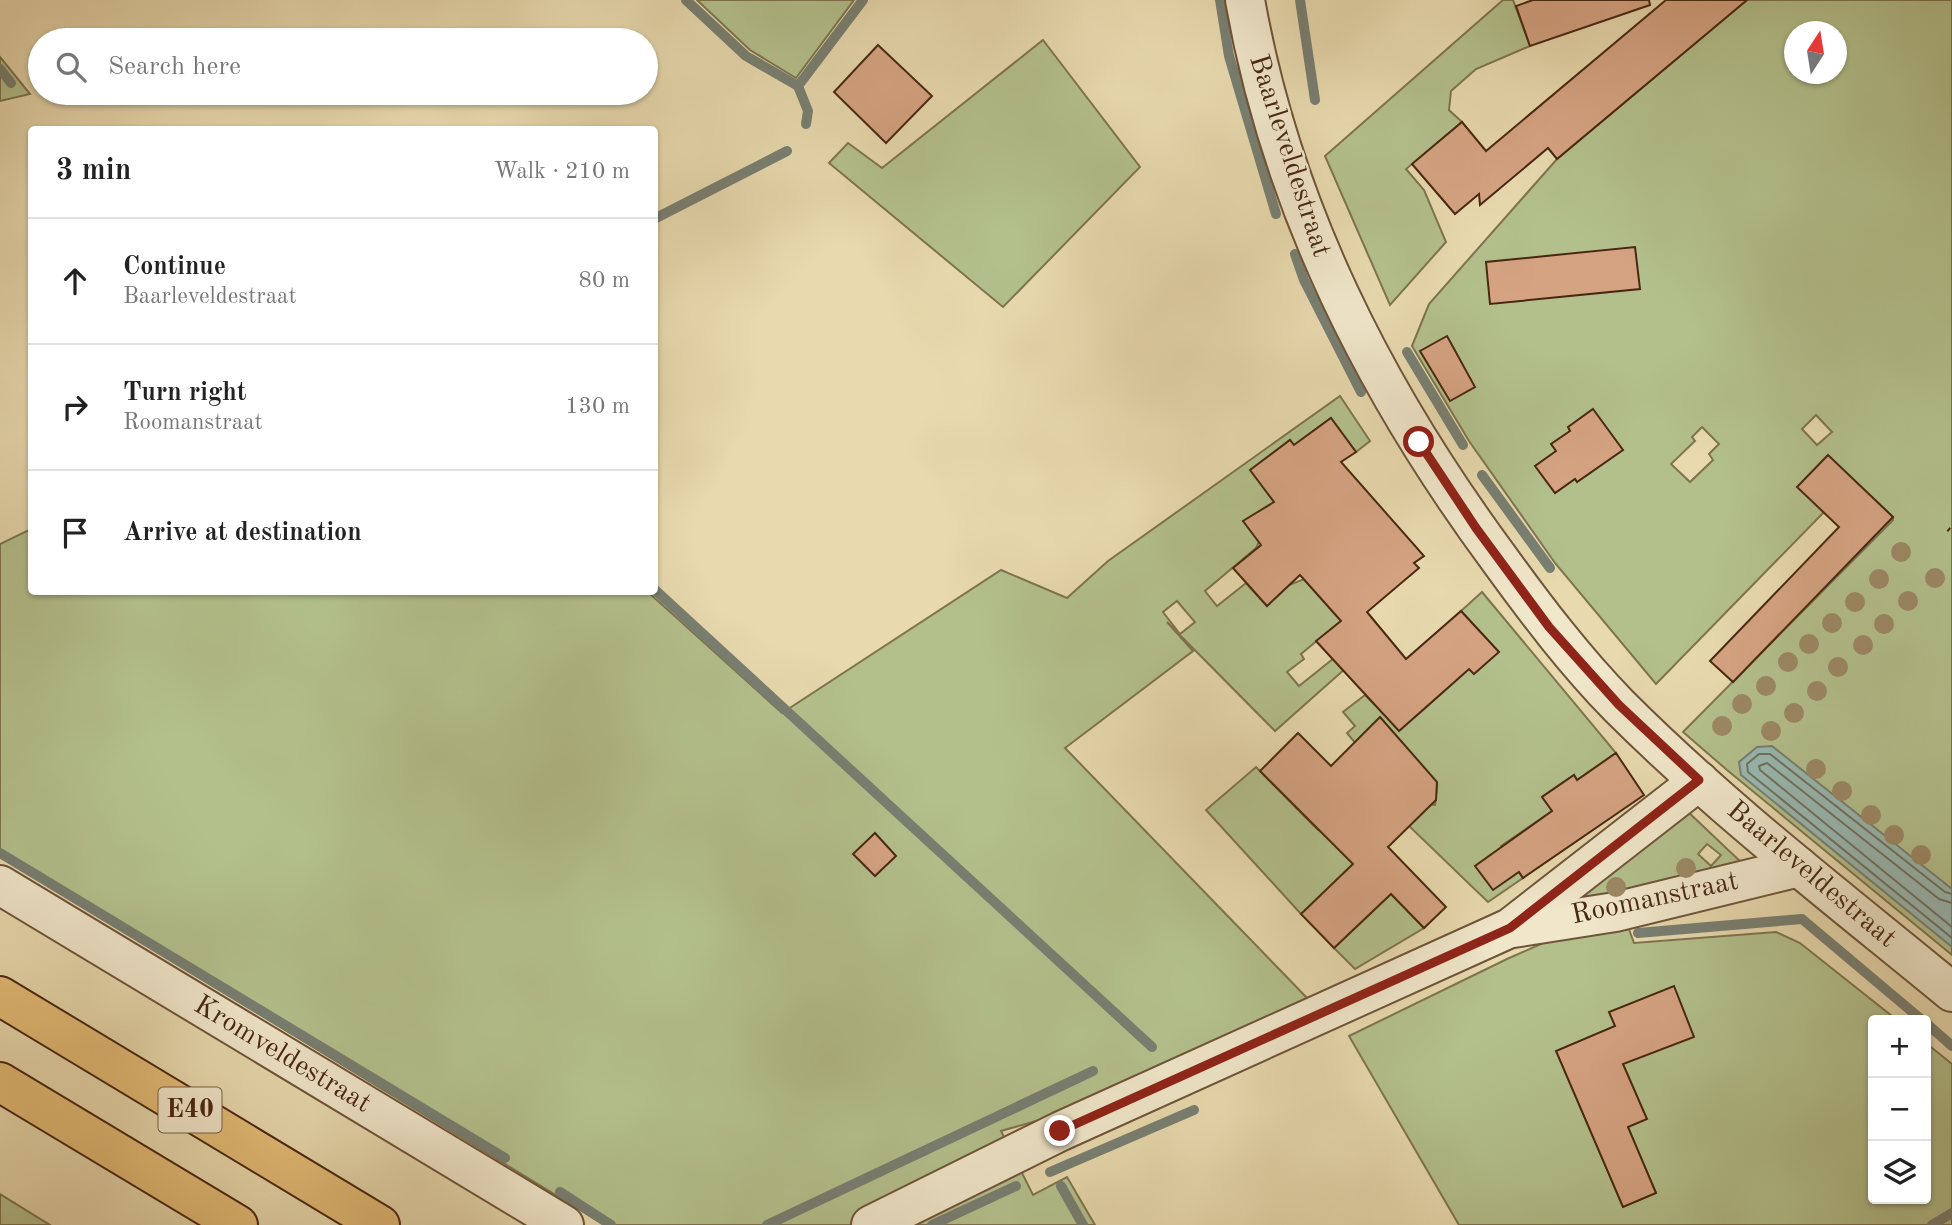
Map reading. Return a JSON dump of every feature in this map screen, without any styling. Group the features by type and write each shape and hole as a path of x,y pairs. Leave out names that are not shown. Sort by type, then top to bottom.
{"highway":[{"name":"E40","path":"0,996 380,1225"},
{"name":"E40","path":"0,1082 238,1225"}],"street":[{"name":"Baarleveldestraat","path":"1245,0 1252,42 1292,180 1328,273 1375,366 1419,442 1476,528 1549,627 1619,705 1742,821 1952,992"},
{"name":"Roomanstraat","path":"871,1225 1060,1131 1510,928 1699,780"},
{"name":"Roomanstraat","path":"1510,928 1615,912 1799,867"},
{"name":"Kromveldestraat","path":"0,885 564,1225"}],"green space":[{"path":"697,0 854,0 796,78 750,50"},
{"path":"1503,0 1513,0 1530,46 1476,69 1451,91 1449,110 1462,122 1406,169 1424,190 1446,242 1390,305 1325,156"},
{"path":"1747,0 1952,0 1952,955 1683,732 1893,517 1857,483 1824,512 1656,684 1555,563 1469,441 1412,346 1429,304 1557,159","holes":["1816,415 1832,432 1817,445 1802,429","1702,427 1719,444 1709,454 1713,460 1690,482 1671,464 1695,441 1692,437"]},
{"path":"1043,40 1140,167 1003,307 829,163 848,143 882,168"},
{"path":"0,57 28,94 0,101"},
{"path":"1340,396 1370,441 1356,452 1331,418 1294,445 1290,440 1251,470 1274,502 1259,542 1256,548 1205,591 1217,606 1246,583 1267,606 1289,585 1304,579 1360,605 1301,654 1304,659 1287,672 1299,686 1354,642 1364,652 1275,731 1167,622 1193,651 1065,748 1309,1000 1043,1119 1001,1131 1033,1195 1067,1177 1095,1225 605,1225 0,856 0,544 28,530 28,595 651,595 782,713 1001,570 1067,598 1108,561","holes":["1177,601 1195,622 1180,634 1163,612"]},
{"path":"1482,592 1616,753 1577,780 1574,775 1543,796 1552,811 1501,846 1523,878 1488,902 1409,826 1390,785 1347,733 1355,726 1343,712 1365,695 1375,705 1392,690 1415,717 1469,669 1474,674 1498,652 1461,611","holes":["1437,786 1435,805 1409,803"]},
{"path":"1256,767 1318,830 1380,838 1301,914 1206,810"},
{"path":"1686,810 1743,864 1576,904 1568,896","holes":["1707,844 1721,855 1711,866 1698,854"]},
{"path":"1391,894 1424,928 1355,969 1334,948"},
{"path":"1627,924 1634,943 1776,932 1800,943 1891,1015 1868,1015 1868,1204 1931,1204 1931,1047 1952,1064 1952,1225 1459,1225 1349,1036 1550,940","holes":["1588,1038 1656,1193 1623,1207 1557,1051"]},
{"path":"0,1194 50,1225 0,1225"}],"water":[{"path":"1772,746 1952,889 1952,947 1741,775 1739,762 1757,747"}],"building":[{"path":"1533,0 1649,0 1650,5 1530,46 1516,6"},
{"path":"1666,0 1747,0 1557,159 1548,148 1480,205 1479,194 1455,214 1412,164 1462,122 1486,151"},
{"path":"878,45 932,96 886,143 834,92"},
{"path":"1635,247 1640,289 1490,304 1486,262"},
{"path":"1447,336 1475,387 1450,401 1420,351"},
{"path":"1593,409 1623,450 1577,482 1575,479 1555,493 1535,466 1556,451 1551,444 1570,431 1568,427"},
{"path":"1331,418 1356,452 1341,462 1424,556 1414,563 1419,568 1367,612 1406,659 1461,611 1499,652 1474,674 1469,669 1399,731 1316,641 1341,621 1300,575 1267,606 1233,568 1261,545 1243,521 1274,502 1250,470 1290,440 1294,445"},
{"path":"1828,455 1893,517 1733,682 1710,661 1839,527 1797,487"},
{"path":"1380,717 1437,782 1436,800 1388,847 1446,907 1424,928 1391,894 1334,948 1301,914 1353,864 1260,771 1298,733 1331,766"},
{"path":"1616,753 1644,795 1523,878 1519,872 1493,890 1475,866 1552,811 1542,797 1574,775 1577,780"},
{"path":"875,833 896,856 875,876 853,854"},
{"path":"1674,986 1694,1037 1623,1064 1647,1119 1628,1127 1656,1193 1623,1207 1556,1051 1615,1026 1609,1012"}],"waterway":[{"path":"686,0 746,56 798,86"},
{"path":"806,124 808,111 798,86 863,0"},
{"path":"1220,0 1229,56 1276,214"},
{"path":"1300,0 1315,100"},
{"path":"0,69 11,83"},
{"path":"658,217 787,151"},
{"path":"1295,254 1304,280 1361,392"},
{"path":"1407,352 1463,445"},
{"path":"1482,475 1550,568"},
{"path":"658,593 1152,1047"},
{"path":"0,853 505,1158"},
{"path":"1638,933 1802,919 1916,1015"},
{"path":"1931,1027 1952,1046"},
{"path":"767,1225 1093,1071"},
{"path":"1050,1172 1194,1110"},
{"path":"932,1225 1016,1186"},
{"path":"1061,1186 1083,1225"},
{"path":"560,1192 611,1225"},
{"path":"1932,1225 1952,1213"}],"route":[{"path":"1060,1131 1510,928 1699,780 1619,705 1549,627 1476,528 1419,442"}]}
